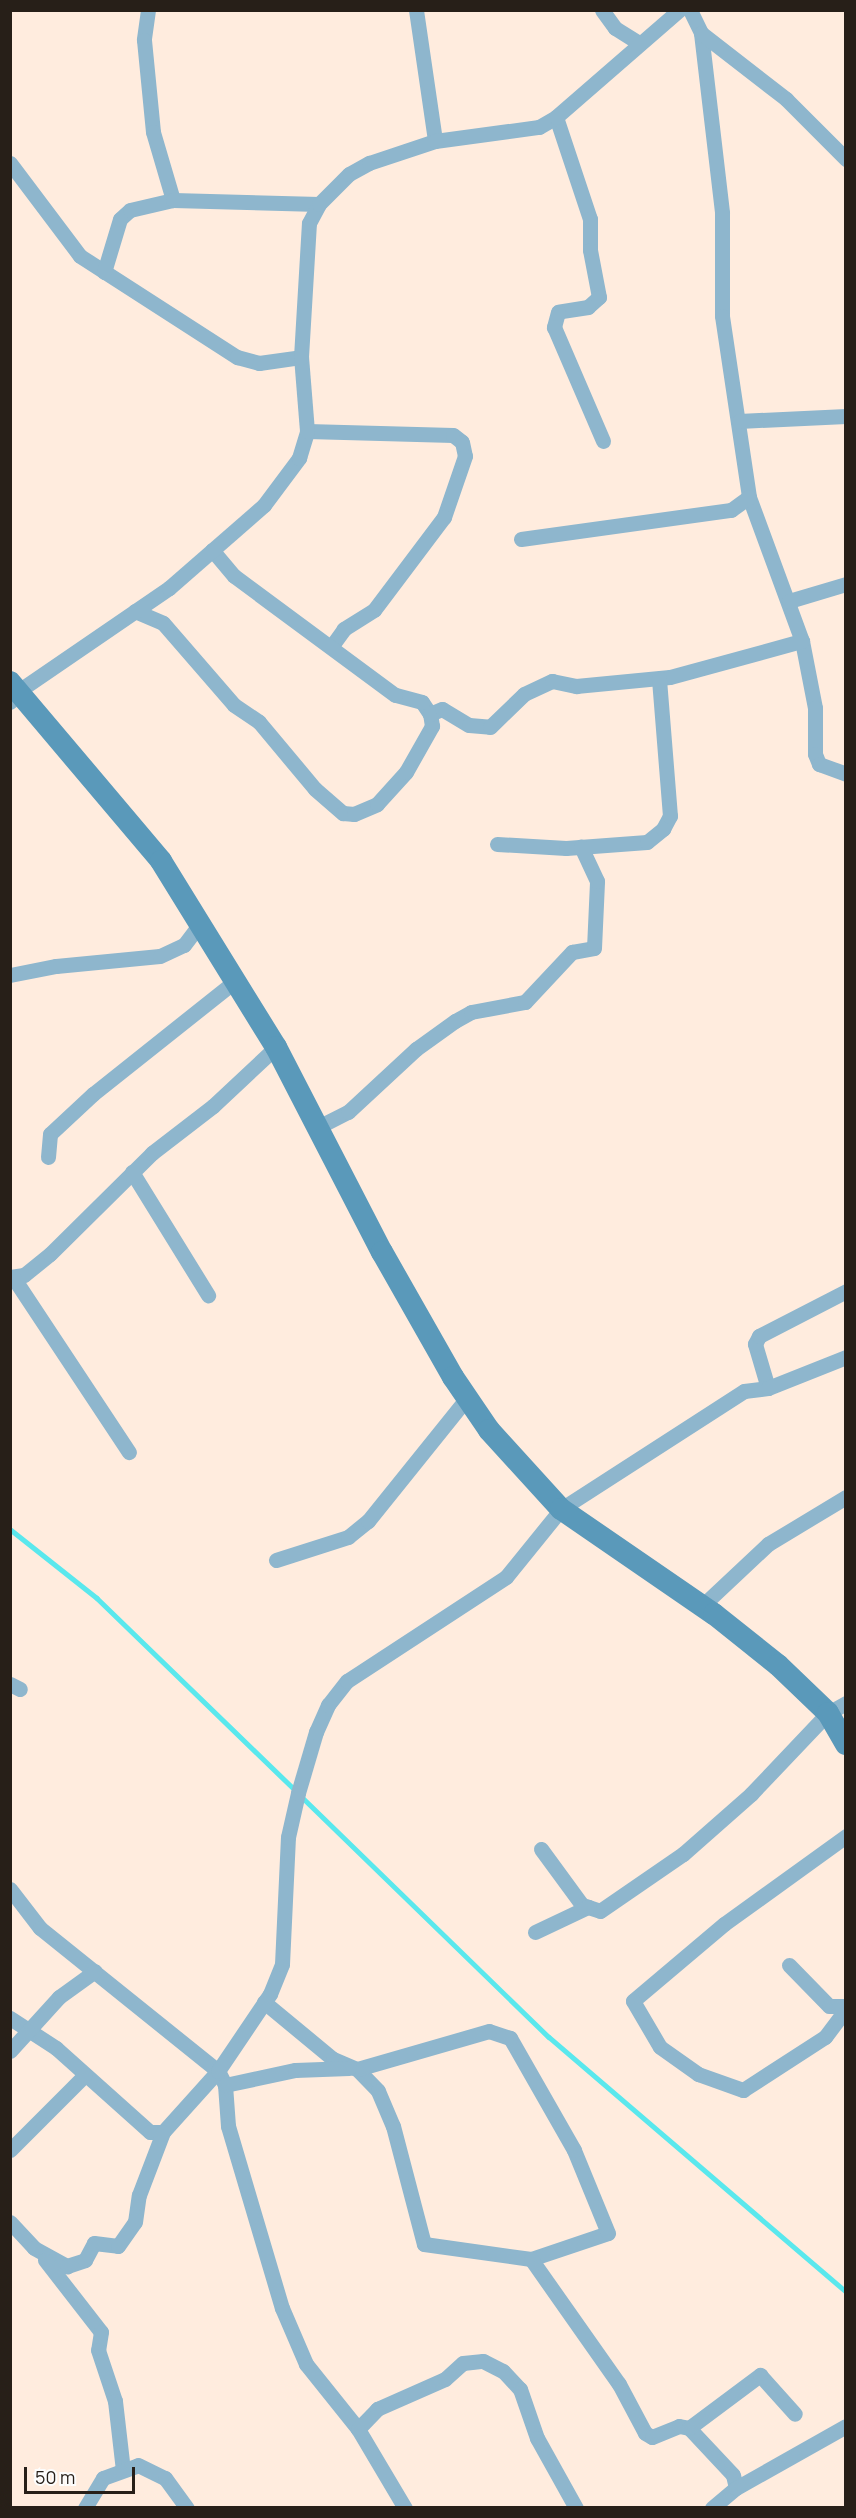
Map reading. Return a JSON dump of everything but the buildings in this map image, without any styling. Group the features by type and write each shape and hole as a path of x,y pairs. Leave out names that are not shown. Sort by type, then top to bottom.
{"street":[{"path":"148,10 144,40 153,132 173,200"},
{"path":"416,10 435,141"},
{"path":"602,10 615,27 639,43"},
{"path":"679,10 556,117 539,127 435,141 369,163 349,174 318,204 309,223 301,357 307,431 299,458 264,505 212,550 135,611 14,691 161,861 276,1047 467,1398 489,1430 561,1509 702,1606 837,1708 846,1744"},
{"path":"690,10 701,33 722,213 722,316 740,421 749,497 802,641 815,708 815,754 819,764 846,774"},
{"path":"701,33 786,99 843,153"},
{"path":"556,117 590,219 590,250 599,297 588,307 558,312 554,327 603,441"},
{"path":"10,163 60,236 104,272 237,357 259,363 301,357"},
{"path":"104,272 120,219 130,210 173,200 318,204"},
{"path":"740,421 846,416"},
{"path":"307,431 453,435 462,442 465,456 444,517 374,610 344,629 331,647"},
{"path":"521,539 730,510 749,497"},
{"path":"135,611 163,623 234,705 259,722 315,789 343,813 354,814 377,804 406,772 432,726 430,714 422,702 395,695 234,576 212,550"},
{"path":"789,601 846,584"},
{"path":"430,714 442,709 469,725 489,727 524,694 552,681 576,686 658,678 802,641"},
{"path":"497,844 581,847 647,842 670,816 658,678"},
{"path":"318,1127 348,1112 416,1048 455,1021 471,1012 525,1002 572,952 594,948 597,881 581,847"},
{"path":"10,975 160,956 184,945 200,924"},
{"path":"48,1156 46,1144 58,1126 235,981"},
{"path":"129,1452 12,1277 50,1254 132,1172 276,1047"},
{"path":"132,1172 208,1295"},
{"path":"768,1388 755,1344 759,1336 846,1291"},
{"path":"34,2248 67,2266 85,2260 94,2243 118,2246 135,2222 140,2195 163,2132 222,2078 264,2002 282,1964 288,1837 328,1706 347,1681 375,1659 465,1607 506,1577 561,1509 744,1391 768,1388 846,1358"},
{"path":"276,1560 348,1537 368,1521 467,1398"},
{"path":"702,1606 768,1544 846,1497"},
{"path":"541,1849 568,1889 588,1907 600,1911 683,1854 751,1794 837,1708"},
{"path":"846,1836 724,1924 633,2001 660,2047 698,2074 743,2090 825,2037 846,2007"},
{"path":"10,1889 40,1928 222,2078 228,2126 282,2308 306,2364 358,2429 405,2508"},
{"path":"535,1932 588,1907"},
{"path":"789,1965 829,2006 846,2007"},
{"path":"10,2051 59,1997 95,1971"},
{"path":"222,2078 295,2070 354,2069 489,2031 510,2038 574,2150 609,2228 604,2235 531,2259 423,2244 393,2127 378,2091 354,2069 333,2059 264,2002"},
{"path":"10,2018 27,2032 56,2048 150,2132 163,2132"},
{"path":"10,2150 85,2075"},
{"path":"10,2222 102,2332 98,2350 115,2401 123,2470"},
{"path":"531,2259 619,2384 645,2433 652,2437 679,2426 689,2428 733,2475 736,2488"},
{"path":"358,2429 377,2409 445,2379 463,2363 483,2361 502,2371 520,2389 537,2438 576,2508"},
{"path":"689,2428 760,2374 795,2414"},
{"path":"712,2508 736,2488 846,2426"},
{"path":"85,2508 103,2478 123,2470 149,2468 165,2478 188,2508"}],"waterway":[{"path":"10,1529 97,1598 296,1791"},
{"path":"302,1797 549,2037 846,2292"}]}
